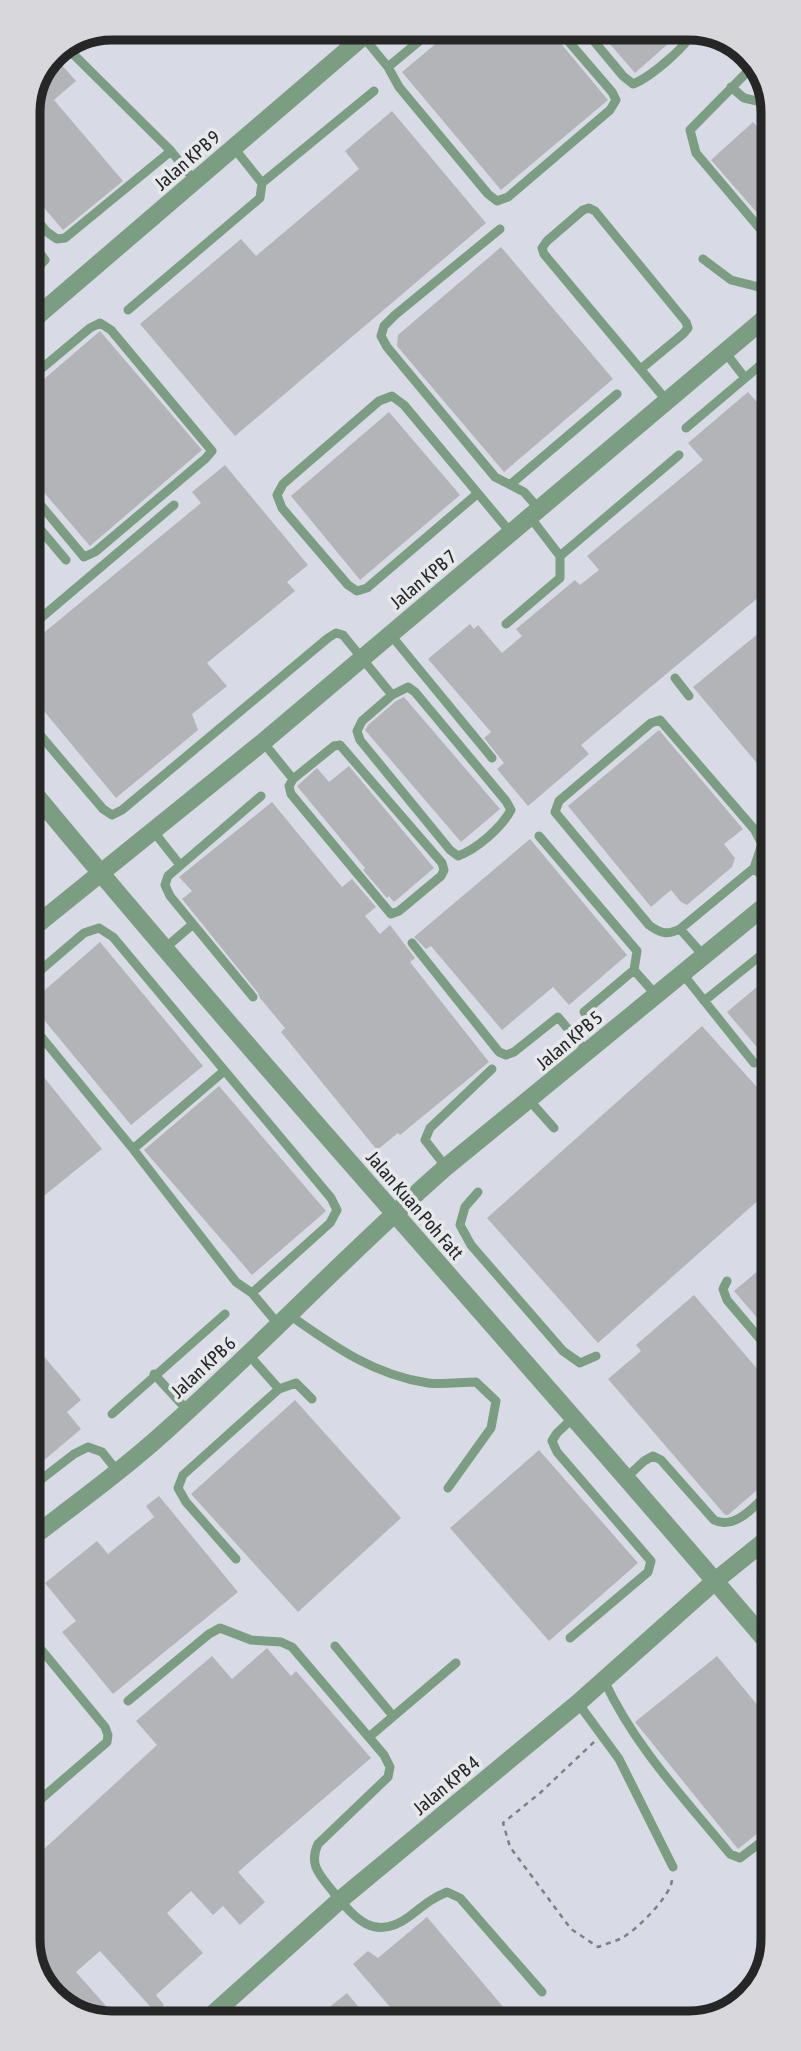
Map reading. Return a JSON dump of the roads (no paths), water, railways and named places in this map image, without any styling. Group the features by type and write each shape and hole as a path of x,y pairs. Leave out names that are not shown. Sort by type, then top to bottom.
{"street":[{"name":"Jalan KPB 9","path":"40,315 234,148 354,40"},
{"name":"Jalan KPB 7","path":"40,922 263,742 761,322"},
{"name":"Jalan Kuan Poh Fatt","path":"40,800 164,949 627,1477 761,1636"},
{"name":"Jalan KPB 5","path":"394,1212 761,909"},
{"name":"Jalan KPB 6","path":"40,1531 118,1472 188,1411 394,1212"},
{"name":"Jalan KPB 4","path":"216,2011 340,1900 578,1703 715,1581 761,1544"}],"lane":[{"path":"370,40 399,87 488,194 497,201 508,197 600,119 616,100 568,40"},
{"path":"388,66 420,40"},
{"path":"593,40 633,84 643,80 689,40"},
{"path":"71,52 171,151 195,181"},
{"path":"748,71 690,130 696,153 761,230"},
{"path":"731,87 744,98 760,102"},
{"path":"128,310 260,198 262,183 374,90"},
{"path":"234,148 262,183"},
{"path":"40,224 57,239 65,238 171,151"},
{"path":"642,368 683,334 688,328 686,322 595,211 583,209 547,241 542,248 544,254 667,401"},
{"path":"499,229 395,315 384,326 381,336 387,347 495,477 524,492 560,556 560,578 506,624"},
{"path":"704,259 731,280 761,288"},
{"path":"40,370 90,328 100,323 111,330 212,451 95,552 84,556 40,504"},
{"path":"725,352 745,377"},
{"path":"686,428 761,365"},
{"path":"510,484 617,394"},
{"path":"477,494 367,588 357,591 348,585 282,508 277,495 283,484 379,401 392,397 404,405 511,533"},
{"path":"560,556 678,455"},
{"path":"40,619 174,505"},
{"path":"40,529 66,560"},
{"path":"40,735 103,810 112,815 122,810 336,633 344,635 392,695"},
{"path":"390,634 492,758"},
{"path":"676,678 689,696"},
{"path":"408,687 415,692 511,810 506,819 468,852 458,856 450,850 360,740 357,731 362,721 392,695 408,687"},
{"path":"761,842 754,830 660,720 651,723 559,801 555,812 649,925 660,933 670,934 680,929 754,868 761,847"},
{"path":"263,742 293,779"},
{"path":"340,745 442,863 444,870 441,876 399,911 391,914 291,794 289,786 293,779 334,746 340,745"},
{"path":"253,997 170,897 165,886 168,876 261,796"},
{"path":"153,832 180,865"},
{"path":"539,836 636,951 634,970 584,1012"},
{"path":"754,868 761,875"},
{"path":"164,949 193,923"},
{"path":"40,971 84,933 99,928 113,937 331,1198 337,1210 330,1223 252,1293"},
{"path":"680,929 704,955"},
{"path":"412,943 499,1052 506,1055 514,1052 558,1017 587,1052"},
{"path":"704,1002 761,955"},
{"path":"634,970 656,995"},
{"path":"682,973 754,1063"},
{"path":"40,1035 236,1282 283,1319 384,1373 430,1384 477,1382 496,1401 491,1428 448,1488"},
{"path":"446,1167 425,1140 430,1128 492,1069"},
{"path":"133,1149 224,1071"},
{"path":"529,1100 554,1128"},
{"path":"478,1192 465,1207 460,1225 471,1245 563,1351 580,1363 596,1356"},
{"path":"727,1280 723,1289 727,1300 761,1340"},
{"path":"112,1414 154,1374 225,1314"},
{"path":"248,1354 279,1389"},
{"path":"154,1374 188,1411"},
{"path":"236,1559 186,1502 178,1488 183,1475 279,1389 296,1383 312,1399"},
{"path":"570,1638 648,1572 652,1561 557,1452 552,1441 574,1417"},
{"path":"40,1480 74,1454 88,1447 102,1452 118,1472"},
{"path":"627,1477 653,1456 661,1460 714,1520 722,1524 735,1522 761,1500"},
{"path":"128,1701 209,1634 220,1628 251,1640 281,1642 292,1647 384,1755 390,1767 388,1777 318,1844 313,1863 340,1900 362,1923 383,1929 407,1918 433,1897 447,1892 460,1898 542,1992"},
{"path":"335,1646 393,1716"},
{"path":"40,1648 105,1727 108,1735 107,1742 40,1798"},
{"path":"369,1737 456,1663"},
{"path":"604,1680 642,1747 730,1854 740,1858 761,1842"},
{"path":"578,1703 620,1759 673,1867"}]}
